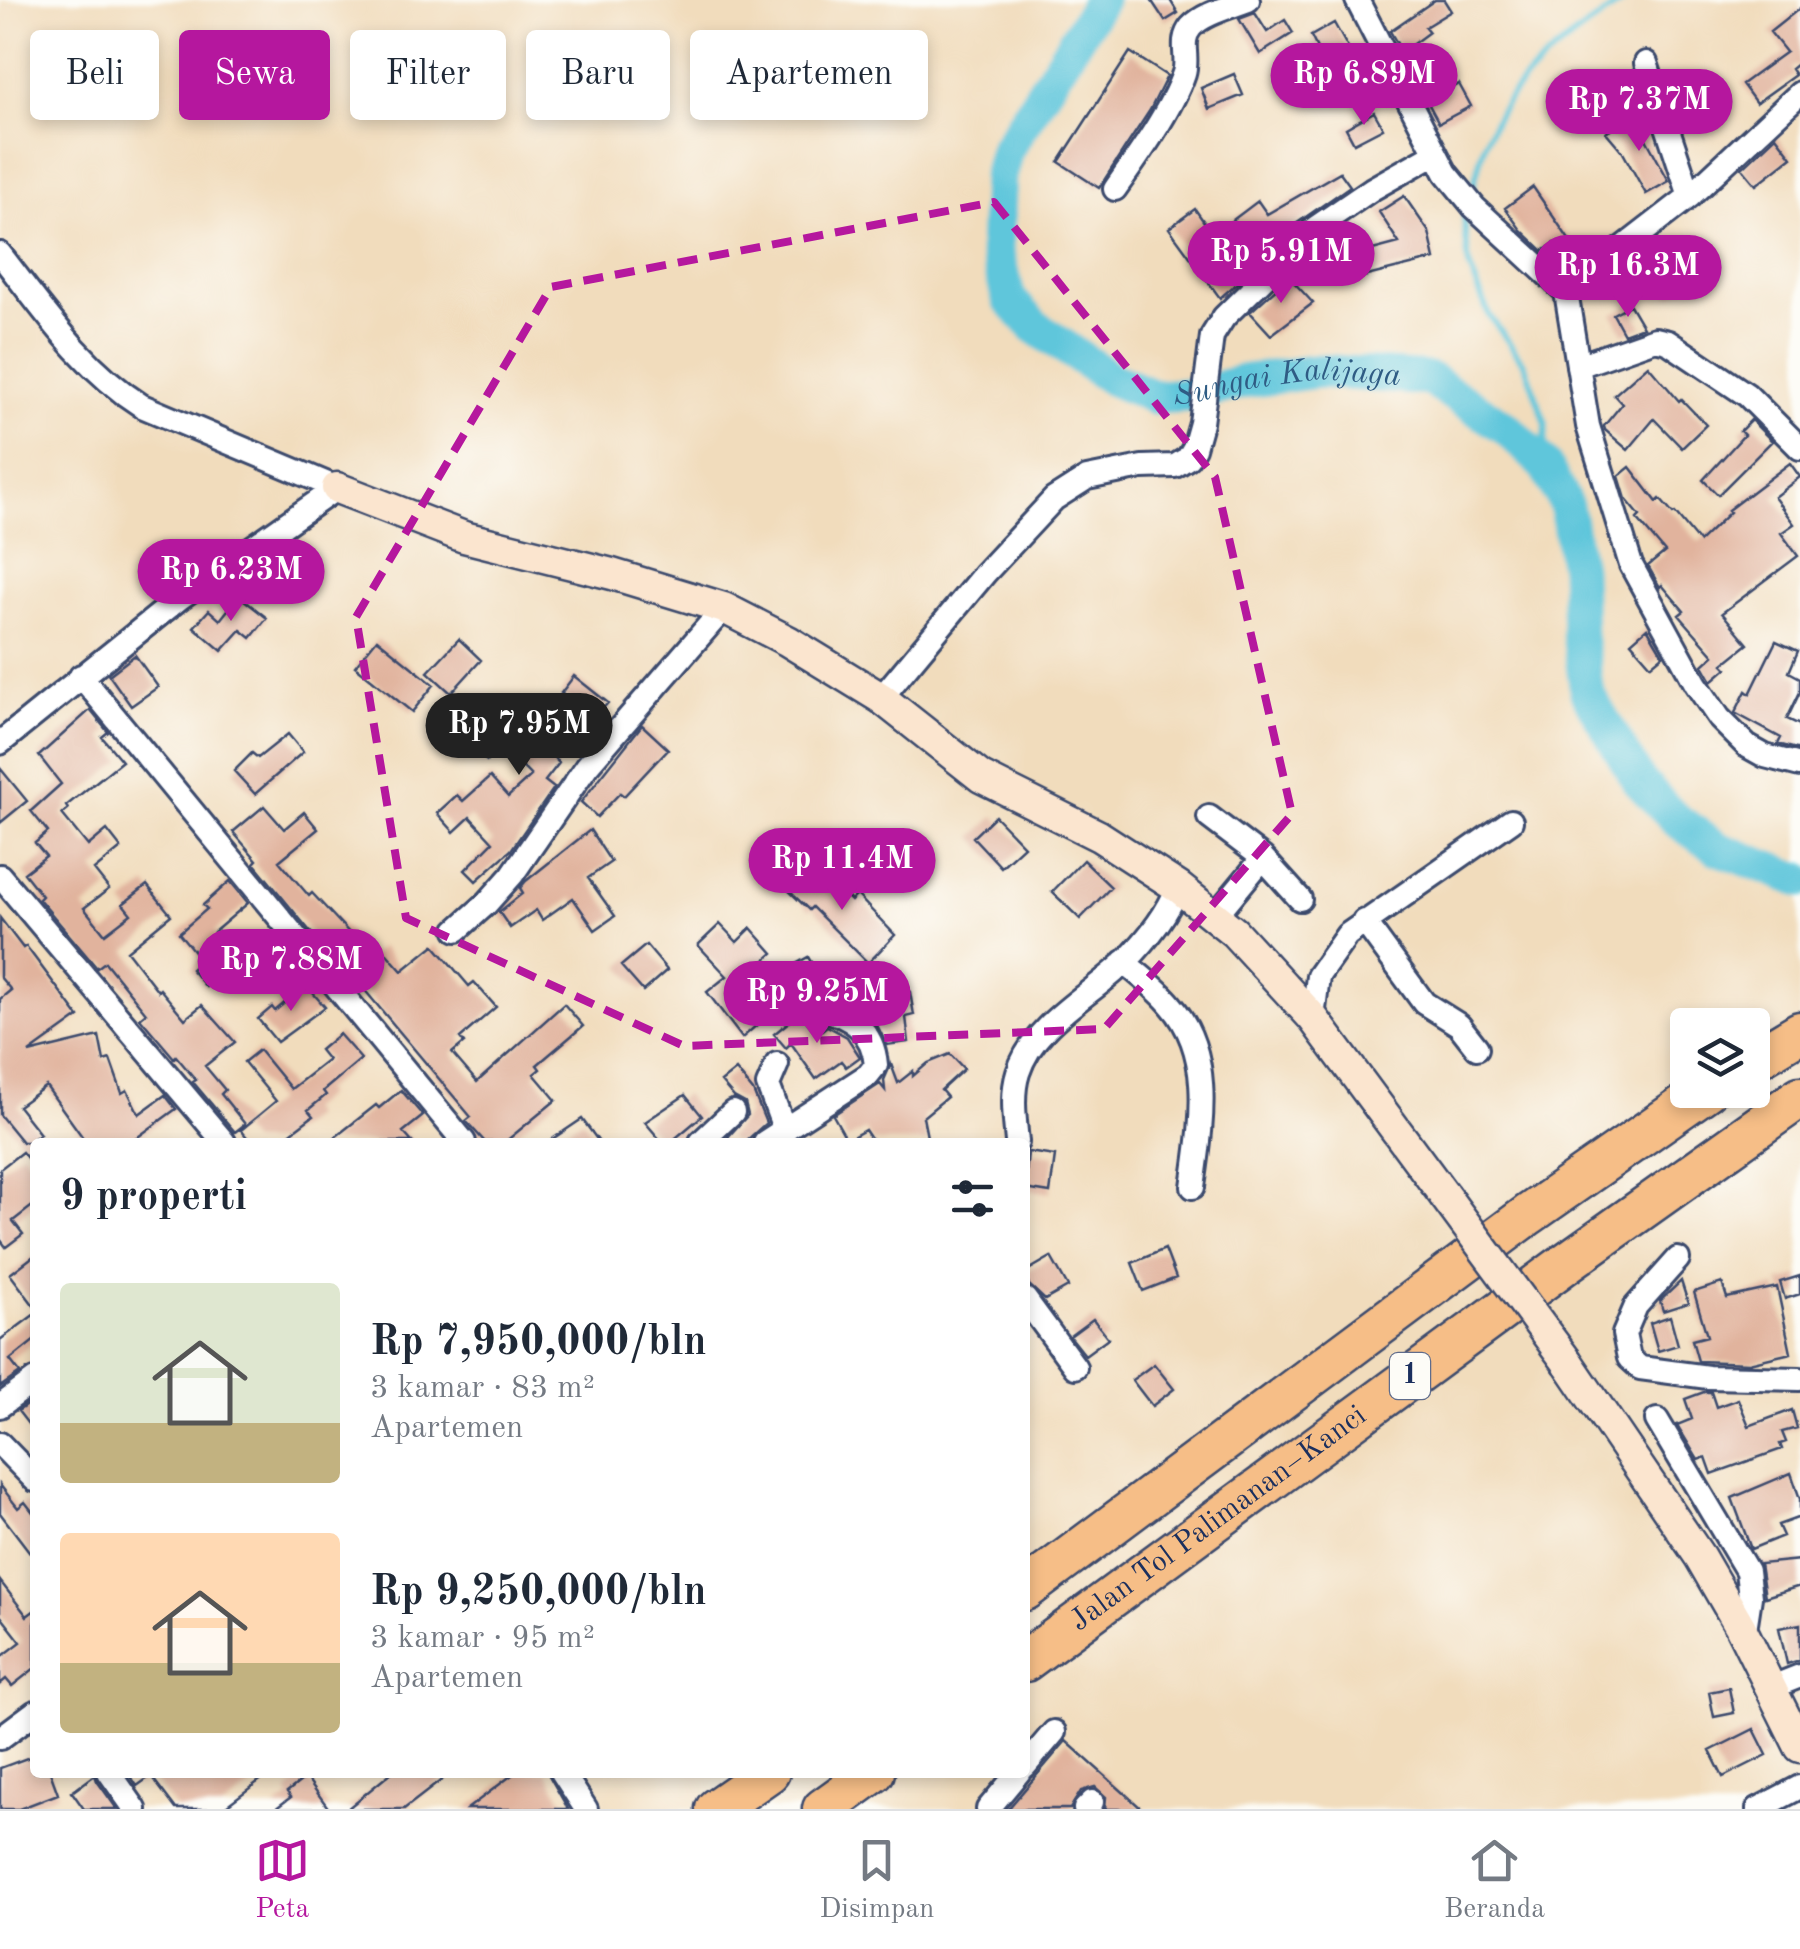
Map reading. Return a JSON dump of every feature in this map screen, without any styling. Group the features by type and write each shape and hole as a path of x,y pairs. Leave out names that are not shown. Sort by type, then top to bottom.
{"highway":[{"path":"1770,1050 1800,1032"},
{"name":"Jalan Tol Palimanan–Kanci","path":"1030,1657 1569,1261 1800,1097"},
{"name":"Jalan Tol Palimanan–Kanci","path":"1030,1586 1544,1204 1681,1108"},
{"path":"716,1809 761,1778"},
{"path":"824,1809 866,1778"}],"street":[{"path":"1115,189 1180,83 1186,64 1186,36 1192,26 1248,0"},
{"path":"1357,0 1434,154 1456,186 1566,292 1588,426 1631,564 1696,684 1719,718 1747,746 1765,756 1800,765"},
{"path":"1646,63 1690,196"},
{"path":"1566,292 1690,196 1800,94"},
{"path":"881,698 985,573 1054,499 1087,478 1142,467 1175,466 1194,448 1202,424 1212,336 1239,301 1315,228 1372,189 1434,154"},
{"path":"0,254 71,344 122,393 142,406 464,538 612,574 724,608 788,641 881,698 981,777 1099,836 1216,916 1313,1018 1568,1363 1700,1557 1800,1747"},
{"path":"1578,366 1655,339 1668,342 1747,395 1800,448"},
{"path":"0,743 180,598 337,488"},
{"path":"457,930 512,875 587,766 724,608"},
{"path":"81,676 461,1138"},
{"path":"1209,818 1262,858 1300,899"},
{"path":"1313,1018 1318,976 1343,939 1511,820"},
{"path":"1216,916 1262,858"},
{"path":"0,876 221,1138"},
{"path":"1017,1138 1014,1096 1018,1073 1028,1051 1062,1014 1124,962 1156,927 1178,887"},
{"path":"1364,921 1424,1003 1460,1024 1477,1048"},
{"path":"1124,962 1172,1006 1189,1034 1203,1092 1192,1187"},
{"path":"777,1064 768,1084 775,1137 868,1075 876,1065 875,1054 863,1032 848,1015 819,1008"},
{"path":"705,1138 734,1112"},
{"path":"1678,1259 1636,1306 1624,1334 1629,1358 1640,1368 1708,1377 1800,1379"},
{"path":"1030,1305 1075,1368"},
{"path":"0,1406 30,1384"},
{"path":"1658,1420 1748,1571 1750,1597 1744,1636"},
{"path":"0,1444 30,1475"},
{"path":"1770,1688 1800,1676"},
{"path":"0,1738 30,1716"},
{"path":"1030,1760 1054,1732"},
{"path":"113,1778 136,1809"},
{"path":"566,1778 586,1809"},
{"path":"988,1809 1015,1778"},
{"path":"1758,1809 1800,1787"}],"highlighted area":[{"path":"994,202 1215,477 1292,814 1104,1029 684,1046 406,918 356,617 551,287"}],"building":[{"path":"1151,0 1170,0 1178,13 1165,21"},
{"path":"1435,0 1444,0 1451,11 1425,27 1429,32 1402,52 1390,31"},
{"path":"1800,8 1800,69 1796,65 1791,69 1795,75 1756,103 1742,84 1786,52 1770,32"},
{"path":"1255,13 1267,32 1285,20 1293,33 1260,54 1239,19"},
{"path":"1334,23 1348,48 1343,51 1356,70 1334,84 1311,36"},
{"path":"1130,52 1167,76 1150,110 1099,188 1059,162"},
{"path":"1234,74 1243,95 1209,109 1201,88"},
{"path":"1459,84 1471,106 1439,123 1427,101"},
{"path":"1374,112 1383,128 1354,143 1346,128"},
{"path":"1633,115 1669,181 1646,194 1622,151 1606,132"},
{"path":"1776,136 1792,157 1756,185 1742,168"},
{"path":"1340,172 1350,186 1236,266 1244,277 1220,298 1169,228 1195,209 1213,235 1258,201 1267,214"},
{"path":"1533,187 1583,260 1570,270 1555,243 1543,251 1505,208"},
{"path":"1404,196 1429,232 1435,259 1355,279 1350,256 1399,243 1379,212"},
{"path":"1685,253 1699,281 1670,296 1655,268"},
{"path":"1289,277 1313,303 1271,335 1250,312"},
{"path":"1630,305 1643,327 1624,334 1613,314"},
{"path":"1648,365 1706,425 1682,448 1654,419 1628,450 1605,430 1604,426 1622,404 1614,395"},
{"path":"1751,420 1772,441 1718,495 1703,480 1744,435 1740,431"},
{"path":"1790,463 1800,477 1774,497 1794,524 1781,533 1798,556 1722,613 1748,644 1723,664 1727,668 1712,681 1703,665 1714,655 1679,615 1684,611 1660,587 1648,566 1665,552 1637,519 1640,516 1626,499 1619,476 1630,467 1657,502 1660,499 1675,513 1699,542 1728,510"},
{"path":"239,596 267,618 251,638 241,630 222,651 194,627 209,610 220,620"},
{"path":"1647,628 1663,655 1651,665 1631,642"},
{"path":"377,639 434,685 412,712 355,666"},
{"path":"459,639 481,660 451,693 428,672"},
{"path":"1776,641 1798,651 1789,672 1800,678 1800,692 1787,719 1800,725 1800,750 1778,744 1781,738 1735,713 1746,691 1750,694"},
{"path":"135,655 158,687 131,706 109,675"},
{"path":"574,676 608,703 555,759 559,763 545,781 554,788 511,850 476,881 465,870 493,842 470,817 454,832 437,813 457,795 463,801 490,777 508,797 531,776 500,744 487,761 467,746 486,720 521,746 532,735 538,740 573,703 561,693"},
{"path":"90,710 108,732 102,737 122,761 66,806 68,809 62,814 88,846 107,830 121,848 94,870 109,889 84,908 105,934 131,914 123,904 147,885 171,915 127,951 185,1019 202,1005 235,1042 205,1066 245,1124 235,1132 176,1056 140,1018 146,1013 105,962 97,968 39,899 42,896 24,873 46,856 35,843 48,832 31,811 61,784 39,756"},
{"path":"642,725 668,749 624,796 620,793 597,817 581,802"},
{"path":"288,734 303,752 255,794 234,771 252,753 258,758"},
{"path":"0,768 27,801 0,823"},
{"path":"264,806 284,829 304,812 318,829 279,861 309,896 312,893 371,956 381,947 402,971 434,945 469,986 474,982 496,1007 460,1038 464,1043 452,1053 477,1082 564,1004 583,1026 537,1065 540,1069 534,1074 556,1100 510,1138 481,1138 466,1121 471,1117 349,975 355,969 330,941 323,947 233,832"},
{"path":"995,816 1024,846 1001,867 973,837"},
{"path":"590,830 611,862 588,878 615,916 595,930 573,898 542,920 536,910 510,928 499,912 523,893 520,888 526,881"},
{"path":"1083,860 1111,887 1080,919 1052,892"},
{"path":"813,863 851,901 857,895 895,935 868,963 812,907 809,910 787,889"},
{"path":"230,881 248,903 214,932 237,961 206,987 191,969 201,960 179,933 207,909 203,905"},
{"path":"0,918 79,1017 29,1053 99,1036 104,1061 110,1059 122,1093 127,1090 139,1114 165,1095 176,1109 136,1138 83,1138 46,1086 18,1106 40,1134 22,1142 0,1115 0,999 11,990 0,977"},
{"path":"720,924 737,942 751,928 773,953 739,983 765,1018 742,1038 707,992 727,976 698,945"},
{"path":"646,945 667,970 643,991 621,966"},
{"path":"808,957 821,979 857,975 806,1002 787,969"},
{"path":"306,985 325,1007 277,1042 258,1019 272,1007 275,1011"},
{"path":"910,992 914,1015 906,1017 909,1042 887,1045 876,1023 872,997"},
{"path":"800,1013 817,1034 827,1026 847,1037 860,1057 846,1067 841,1061 816,1079 791,1043 786,1048 774,1034"},
{"path":"339,1034 361,1059 323,1091 326,1095 308,1110 313,1116 284,1138 248,1138 241,1130 276,1101 244,1062 259,1050 291,1089 328,1060 320,1050"},
{"path":"950,1054 964,1069 941,1090 947,1097 923,1117 927,1138 870,1138 865,1130 846,1138 833,1115 880,1084 885,1090 884,1080 891,1064 898,1083"},
{"path":"736,1070 753,1091 766,1123 749,1138 728,1137 748,1115 745,1103 721,1082"},
{"path":"401,1090 423,1116 403,1132 408,1138 334,1138 376,1105 379,1108"},
{"path":"685,1095 702,1116 676,1138 659,1138 645,1122"},
{"path":"582,1119 596,1138 554,1138"},
{"path":"22,1152 30,1162 30,1208 13,1221 23,1234 6,1247 0,1239 0,1169"},
{"path":"1030,1152 1055,1156 1050,1193 1030,1190"},
{"path":"1165,1249 1176,1278 1143,1291 1132,1263"},
{"path":"1051,1257 1068,1287 1045,1300 1030,1286 1030,1269"},
{"path":"30,1259 30,1300 10,1274"},
{"path":"1800,1276 1800,1294 1785,1299 1780,1282"},
{"path":"1681,1281 1688,1303 1663,1311 1660,1301"},
{"path":"1722,1283 1727,1298 1777,1287 1791,1353 1749,1363 1698,1361 1692,1340 1707,1336 1694,1292"},
{"path":"1670,1316 1678,1345 1658,1351 1650,1323"},
{"path":"30,1318 30,1344 10,1360 20,1373 0,1387 0,1340"},
{"path":"1093,1319 1108,1338 1085,1355 1070,1336"},
{"path":"1154,1364 1174,1389 1152,1406 1132,1380"},
{"path":"1711,1392 1716,1407 1738,1399 1749,1426 1792,1410 1797,1428 1782,1432 1786,1442 1780,1444 1782,1449 1712,1474 1706,1457 1698,1460 1677,1425 1692,1419 1685,1399"},
{"path":"30,1403 30,1427 18,1411"},
{"path":"1791,1473 1800,1499 1800,1517 1778,1525 1783,1536 1751,1549 1732,1498"},
{"path":"0,1485 18,1508 25,1502 30,1508 30,1552 0,1513"},
{"path":"1800,1560 1800,1586 1765,1597 1760,1564"},
{"path":"0,1581 27,1616 30,1614 30,1672 12,1686 6,1679 0,1684 0,1658 21,1642 0,1615"},
{"path":"1800,1624 1800,1660 1787,1664 1779,1628"},
{"path":"1729,1688 1734,1713 1714,1717 1709,1692"},
{"path":"1754,1729 1767,1755 1723,1777 1710,1751"},
{"path":"1066,1741 1142,1809 1105,1809 1106,1797 1095,1787 1081,1791 1070,1809 1008,1809"},
{"path":"30,1757 30,1778 52,1778 58,1794 19,1809 0,1809 0,1768"},
{"path":"96,1778 117,1809 84,1809 72,1792"},
{"path":"132,1778 148,1778 137,1786"},
{"path":"153,1778 263,1778 222,1809 176,1809"},
{"path":"307,1778 329,1809 275,1809 291,1797 287,1792"},
{"path":"385,1778 444,1778 404,1809 347,1809"},
{"path":"508,1778 550,1778 568,1809 467,1809"}],"waterway":[{"name":"Sungai Kalijaga","path":"1100,0 1006,150 999,177 996,251 1009,299 1034,326 1110,378 1154,397 1192,395 1246,381 1319,371 1429,379 1505,427 1544,464 1566,506 1577,568 1579,634 1587,693 1639,781 1675,819 1717,848 1800,880"},
{"path":"1472,191 1487,138 1511,95 1546,59 1625,0"},
{"path":"1467,208 1464,218 1469,266 1489,315 1525,365 1546,424 1544,464"}]}
